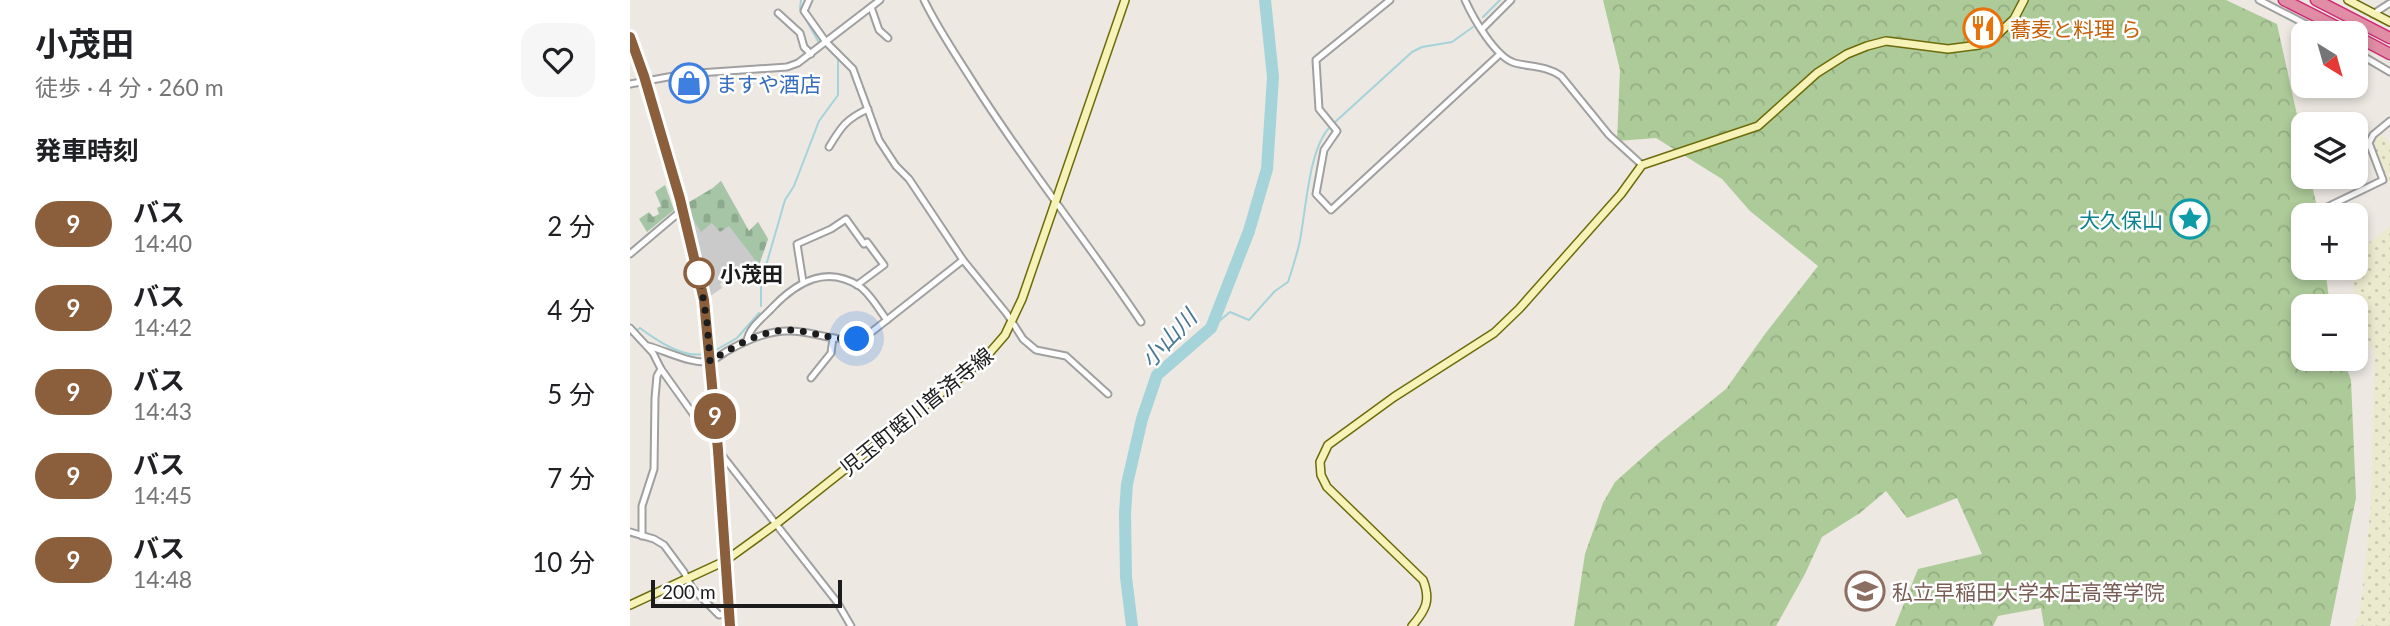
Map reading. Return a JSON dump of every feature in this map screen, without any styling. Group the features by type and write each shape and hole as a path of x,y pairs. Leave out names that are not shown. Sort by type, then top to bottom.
{"highway":[{"path":"2284,0 2325,21"},
{"path":"2316,0 2390,38"},
{"path":"2368,42 2390,54"}],"main road":[{"path":"630,37 646,81 704,300 730,626"}],"street":[{"path":"809,0 804,11 826,42 853,69 879,140 896,166 909,179 963,260 1029,345 1036,350 1066,356 1108,394"},
{"path":"630,84 684,74 787,67 811,54 880,0"},
{"path":"924,0 935,23 1001,127 1142,322"},
{"name":"児玉町蛭川普済寺線","path":"630,605 725,561 776,524 974,368 993,350 1013,322 1125,0"},
{"path":"1390,0 1316,60 1319,109 1337,133 1324,150 1316,194 1331,210 1500,54"},
{"path":"1465,0 1500,54 1512,62 1553,70 1562,76 1609,135 1643,165"},
{"path":"1482,29 1511,0"},
{"path":"1412,626 1427,604 1428,593 1423,580 1326,487 1320,470 1325,448 1383,404 1494,333 1519,309 1621,194 1643,165 1758,126 1774,114 1800,85 1867,46 1886,41 1948,50 1979,45 1998,34 2014,19 2024,0"},
{"path":"2259,0 2300,21"},
{"path":"2348,0 2390,22"},
{"path":"2374,14 2390,3"},
{"path":"870,7 879,30 888,38"},
{"path":"778,13 800,33 804,47 811,54"},
{"path":"2368,59 2390,72"},
{"path":"829,147 850,117 868,108"},
{"path":"2335,203 2383,180 2369,143 2373,135 2390,121"},
{"path":"630,254 682,210"},
{"path":"803,282 797,244 846,219 884,265 857,285"},
{"path":"648,346 693,360 710,361 747,341 780,331 792,330 833,338 857,339 869,334 963,260"},
{"path":"747,341 754,327 789,290 803,282 830,275 857,285 887,320"},
{"path":"631,328 648,346 703,428 710,435 717,437"},
{"path":"811,378 831,353 833,338"},
{"path":"642,536 642,506 654,469 654,398 657,376 661,369"},
{"path":"718,450 837,602 851,626"},
{"path":"630,532 664,545 692,588 716,613 729,613"}],"shaded area":[{"path":"721,181 749,231 758,222 768,239 759,265 756,262 729,282 727,279 720,284 722,288 709,297 686,204"}],"green space":[{"path":"1603,0 2226,0 2277,24 2291,98 2293,98 2296,112 2291,112 2291,189 2313,189 2316,203 2291,203 2291,280 2327,280 2328,294 2291,294 2291,371 2348,371 2351,380 2356,498 2330,626 2044,626 2041,608 1998,616 1993,626 1895,626 1918,569 1982,554 1957,498 1907,518 1886,491 1860,513 1822,537 1776,626 1574,626 1585,554 1603,503 1615,482 1726,389 1818,266 1750,211 1722,179 1656,138 1617,141 1620,70"},
{"path":"2382,134 2390,145 2390,183 2373,146 2373,142"},
{"path":"721,181 749,231 758,222 768,239 759,265 729,226 720,232 712,223 701,232 689,213 686,204"},
{"path":"665,185 674,210 647,232 639,219 649,212 653,217 659,214 657,208 661,206 655,192"},
{"path":"2390,226 2390,626 2354,626 2360,613 2371,504 2375,357 2368,340 2368,294 2354,294 2353,280 2368,280 2368,243"}],"waterway":[{"path":"801,0 800,9 818,41"},
{"name":"小山川","path":"1132,626 1126,577 1125,513 1127,484 1142,419 1157,375 1211,328 1249,231 1267,169 1273,77 1265,0"},
{"path":"1483,17 1500,0"},
{"path":"1334,123 1412,52 1422,47 1452,42 1473,27"},
{"path":"761,306 761,283 785,200 794,186 819,121 838,95 838,58"},
{"path":"1211,328 1230,312 1249,320 1275,291 1288,282 1299,245 1312,166 1317,150 1330,127"},
{"path":"716,350 737,338 759,313"},
{"path":"630,335 640,328 678,351 703,354"}],"bus line":[{"name":"9","path":"630,37 680,199 704,300 712,371 730,626"}],"place":[{"name":"蕎麦と料理 ら","path":"1983,28"},
{"name":"ますや酒店","path":"689,83"},
{"name":"大久保山","path":"2190,219"},
{"name":"小茂田","path":"699,273"},
{"name":"私立早稲田大学本庄高等学院","path":"1865,591"}],"route":[{"path":"699,273 710,361 747,341 780,331 792,330 840,340 857,339"}]}
